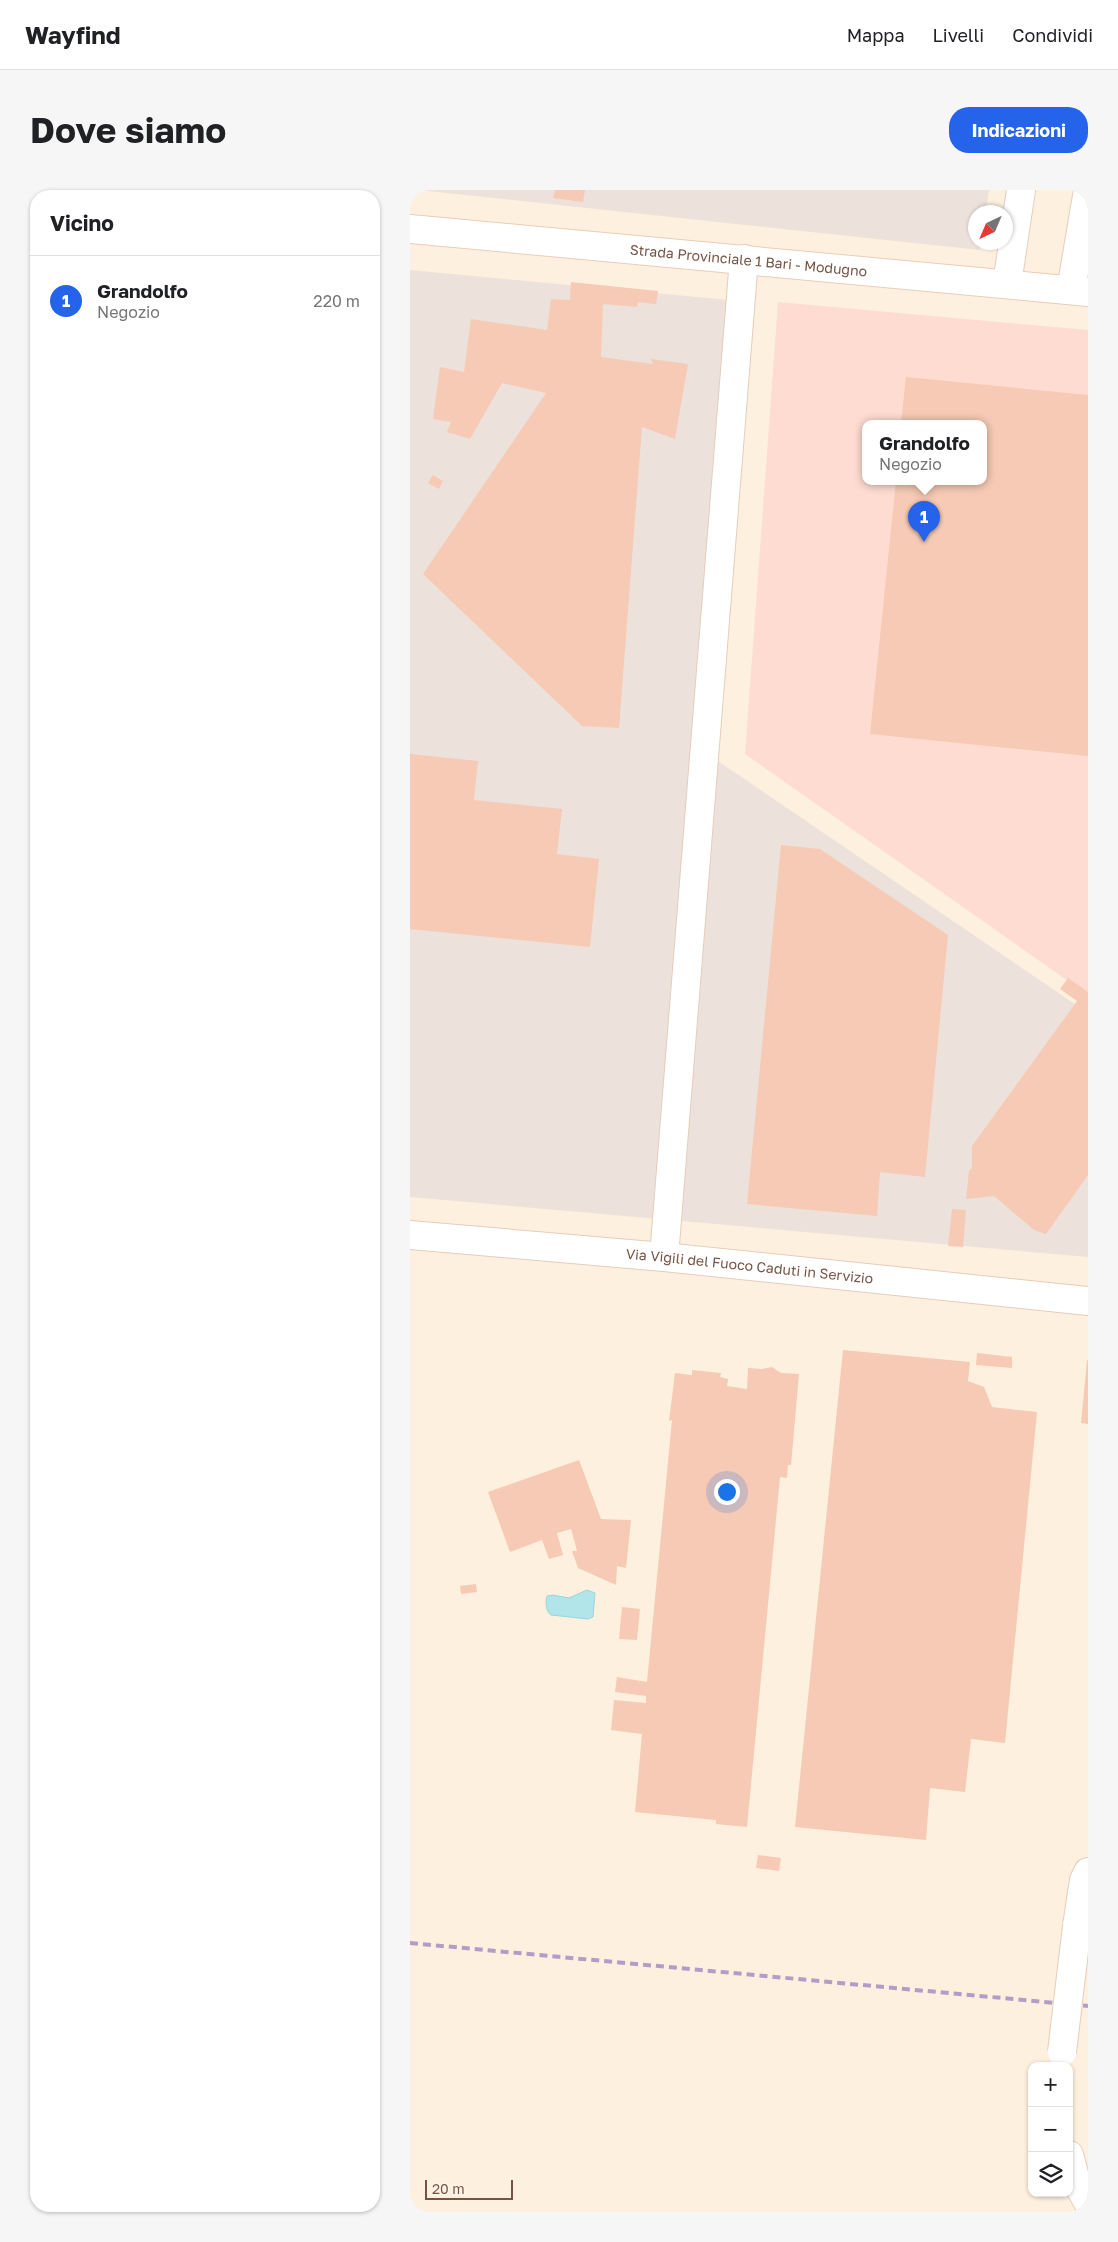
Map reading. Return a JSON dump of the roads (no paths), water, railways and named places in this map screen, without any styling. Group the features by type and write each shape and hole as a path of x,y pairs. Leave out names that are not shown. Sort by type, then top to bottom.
{"street":[{"path":"1007,284 1021,190"},
{"path":"1079,291 1088,190"},
{"name":"Strada Provinciale 1 Bari - Modugno","path":"410,228 1079,291"},
{"path":"664,1257 744,259"},
{"name":"Via Vigili del Fuoco Caduti in Servizio","path":"410,1235 664,1257 1088,1301"},
{"path":"1062,2059 1077,1926 1084,1880 1088,1872"},
{"path":"1073,2170 1076,2181 1088,2202"}],"water":[{"path":"587,1590 595,1593 593,1617 588,1619 551,1615 548,1611 546,1604 547,1596 553,1595 569,1598"}],"railway":[{"path":"410,1943 1088,2006"}],"place":[{"name":"Grandolfo","path":"924,542"}]}
